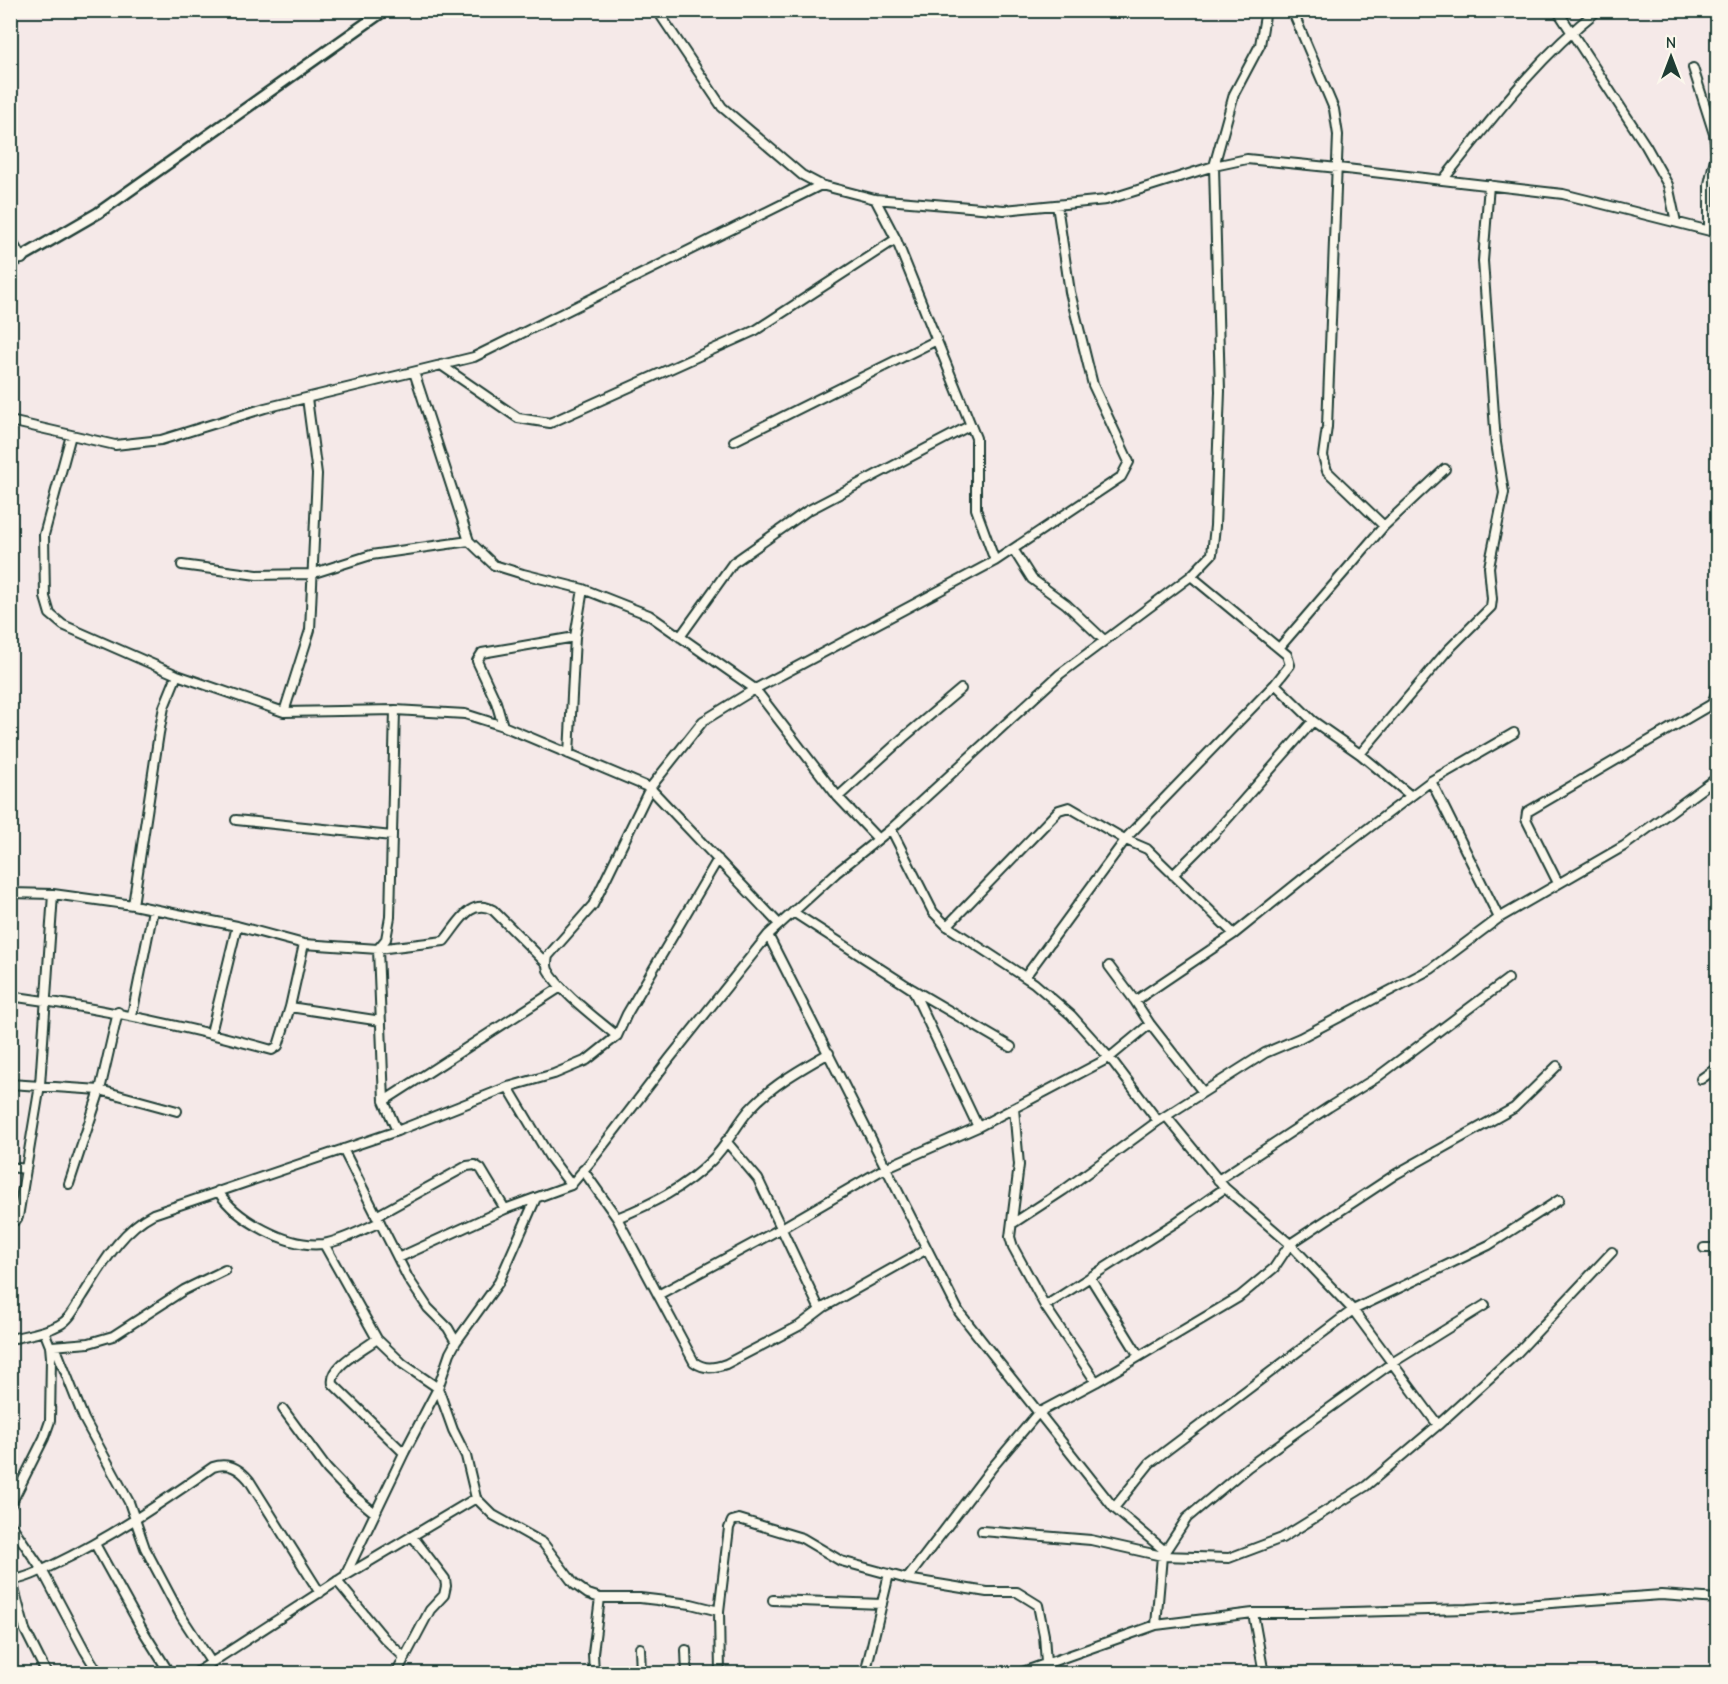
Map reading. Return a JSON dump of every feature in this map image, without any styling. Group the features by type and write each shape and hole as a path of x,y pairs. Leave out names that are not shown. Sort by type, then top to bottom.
{"street":[{"path":"10,264 99,213 385,10"},
{"path":"657,10 722,107 802,175 820,185 875,200 1004,210 1106,200 1214,166 1247,159 1563,194 1718,233"},
{"path":"398,1258 505,1209 570,1185 779,924 836,873 891,829 1060,674 1191,576 1212,554 1220,391 1214,166 1234,94 1260,45 1266,10"},
{"path":"1292,10 1334,109 1338,135 1327,427 1323,456 1328,471 1384,526"},
{"path":"1557,10 1652,156 1668,185 1676,222"},
{"path":"1443,180 1515,90 1570,32 1598,10"},
{"path":"1693,68 1714,134 1716,154 1709,184 1709,231"},
{"path":"10,421 115,445 160,440 265,408 474,357 820,185"},
{"path":"1360,754 1447,651 1491,607 1489,567 1504,493 1496,443 1487,345 1483,261 1489,185"},
{"path":"875,200 896,239 976,438 976,509 995,561"},
{"path":"546,963 548,956 593,905 650,788 703,722 756,688 995,561 1121,477 1129,462 1093,386 1070,292 1057,205"},
{"path":"10,238 22,259"},
{"path":"441,365 518,418 550,423 756,330 896,239"},
{"path":"734,441 937,340"},
{"path":"414,372 469,541 494,565 583,589 649,615 756,688 838,797 878,839"},
{"path":"284,712 310,630 317,474 307,398"},
{"path":"680,637 733,563 807,511 971,425"},
{"path":"71,435 44,535 45,597 50,614 63,625 177,675 284,712 395,710 465,714 503,726 650,788 779,924"},
{"path":"1279,648 1384,526 1445,469"},
{"path":"182,565 257,575 311,574 371,555 469,541"},
{"path":"1013,549 1032,579 1066,604 1104,640"},
{"path":"1025,977 1126,840 1275,684 1290,665 1287,655 1191,576"},
{"path":"569,754 574,637 583,589"},
{"path":"503,726 496,702 477,662 478,657 482,653 574,637"},
{"path":"133,905 159,733 164,707 177,675"},
{"path":"1275,684 1313,721 1360,754 1411,796"},
{"path":"1558,883 1526,819 1527,812 1712,704 1718,687"},
{"path":"838,797 961,689"},
{"path":"1712,704 1718,713"},
{"path":"395,710 390,917 386,939 378,949 384,1101 397,1131"},
{"path":"1173,875 1214,835 1313,721"},
{"path":"1135,1001 1234,934 1326,860 1431,781 1514,733"},
{"path":"1012,1224 1203,1092 1265,1053 1308,1034 1431,969 1499,918 1624,846 1718,777"},
{"path":"1431,781 1499,918"},
{"path":"947,926 1059,810 1069,807 1126,840 1147,849 1234,934"},
{"path":"236,820 392,836"},
{"path":"891,829 933,912 947,926 1025,977 1071,1015 1109,1058 1158,1121"},
{"path":"10,1339 44,1331 61,1324 72,1313 122,1237 138,1221 218,1191 397,1131 508,1087 554,1074 587,1060 617,1036 627,1014 718,859"},
{"path":"10,893 53,894 133,905 237,926 304,944 378,949 444,941 464,914 476,906 487,907 493,910 546,963 548,970 561,987 617,1036"},
{"path":"10,1222 18,1217 40,1085 53,894"},
{"path":"132,1016 153,910"},
{"path":"793,912 912,989 1011,1047"},
{"path":"211,1033 237,926"},
{"path":"768,935 959,1312 1114,1508 1164,1553"},
{"path":"10,996 118,1012 275,1049 290,1007 304,944"},
{"path":"1109,966 1150,1024 1203,1092"},
{"path":"1218,1180 1376,1078 1508,979"},
{"path":"384,1101 561,987"},
{"path":"912,989 978,1127"},
{"path":"290,1007 381,1021"},
{"path":"69,1184 100,1090 118,1012"},
{"path":"658,1295 780,1229 887,1167 978,1127 1109,1058 1150,1024"},
{"path":"617,1218 651,1204 680,1187 713,1160 750,1109 799,1070 829,1053"},
{"path":"907,1579 991,1469 1038,1413 1096,1382 1239,1297 1274,1268 1290,1244 1396,1174 1514,1108 1557,1066"},
{"path":"1701,1079 1718,1067"},
{"path":"10,1084 100,1090 177,1111"},
{"path":"508,1087 549,1156 570,1185"},
{"path":"1014,1108 1019,1165 1010,1237 1013,1247 1045,1306 1096,1382"},
{"path":"1166,1116 1225,1188 1290,1244 1353,1310 1438,1425"},
{"path":"726,1141 758,1179 820,1310"},
{"path":"343,1149 408,1278 429,1308 448,1328 456,1342"},
{"path":"218,1191 238,1215 272,1233 309,1244 324,1244 353,1234 467,1166 475,1165 481,1169 505,1209"},
{"path":"10,1167 26,1168"},
{"path":"583,1170 617,1218 694,1362 701,1367 713,1368 726,1364 799,1326 820,1310 927,1249"},
{"path":"1045,1306 1175,1223 1225,1188"},
{"path":"345,1576 438,1389 450,1353 499,1282 536,1198"},
{"path":"1114,1508 1150,1463 1353,1310 1489,1245 1559,1200"},
{"path":"324,1244 377,1339 403,1364 438,1389 453,1430 466,1456 476,1498 493,1515 543,1543 574,1584 588,1594 600,1598 640,1598 691,1604 719,1611"},
{"path":"1704,1248 1718,1248"},
{"path":"982,1531 1091,1540 1164,1553 1229,1558 1282,1538 1366,1486 1438,1425 1517,1353 1612,1252"},
{"path":"53,1346 89,1343 113,1336 184,1290 225,1270"},
{"path":"1090,1277 1139,1356"},
{"path":"1156,1625 1164,1553 1187,1518 1248,1467 1392,1363 1485,1305"},
{"path":"44,1331 53,1346 84,1419 129,1502 145,1548 181,1616 211,1662"},
{"path":"377,1339 340,1365 333,1373 333,1384 404,1454"},
{"path":"10,1506 44,1438 50,1421 53,1346"},
{"path":"283,1409 327,1469 349,1492 375,1513"},
{"path":"47,1674 25,1630 11,1581 42,1570 95,1544 221,1464 230,1465 242,1471 249,1480 320,1593"},
{"path":"194,1674 345,1576 476,1498"},
{"path":"720,1674 719,1611 729,1528 732,1521 739,1519 802,1538 841,1561 907,1579 987,1592 1017,1592 1038,1605 1044,1635 1046,1663 1051,1674"},
{"path":"10,1523 42,1570 99,1674"},
{"path":"396,1674 429,1610 444,1595 446,1586 445,1579 413,1537"},
{"path":"95,1544 170,1674"},
{"path":"865,1674 889,1574"},
{"path":"337,1581 384,1638 405,1658"},
{"path":"1017,1674 1156,1625 1253,1613 1467,1609 1661,1595 1718,1599"},
{"path":"594,1674 593,1653 600,1598"},
{"path":"773,1600 882,1604"},
{"path":"1253,1613 1264,1674"},
{"path":"640,1648 641,1674"},
{"path":"686,1650 687,1674"}]}
